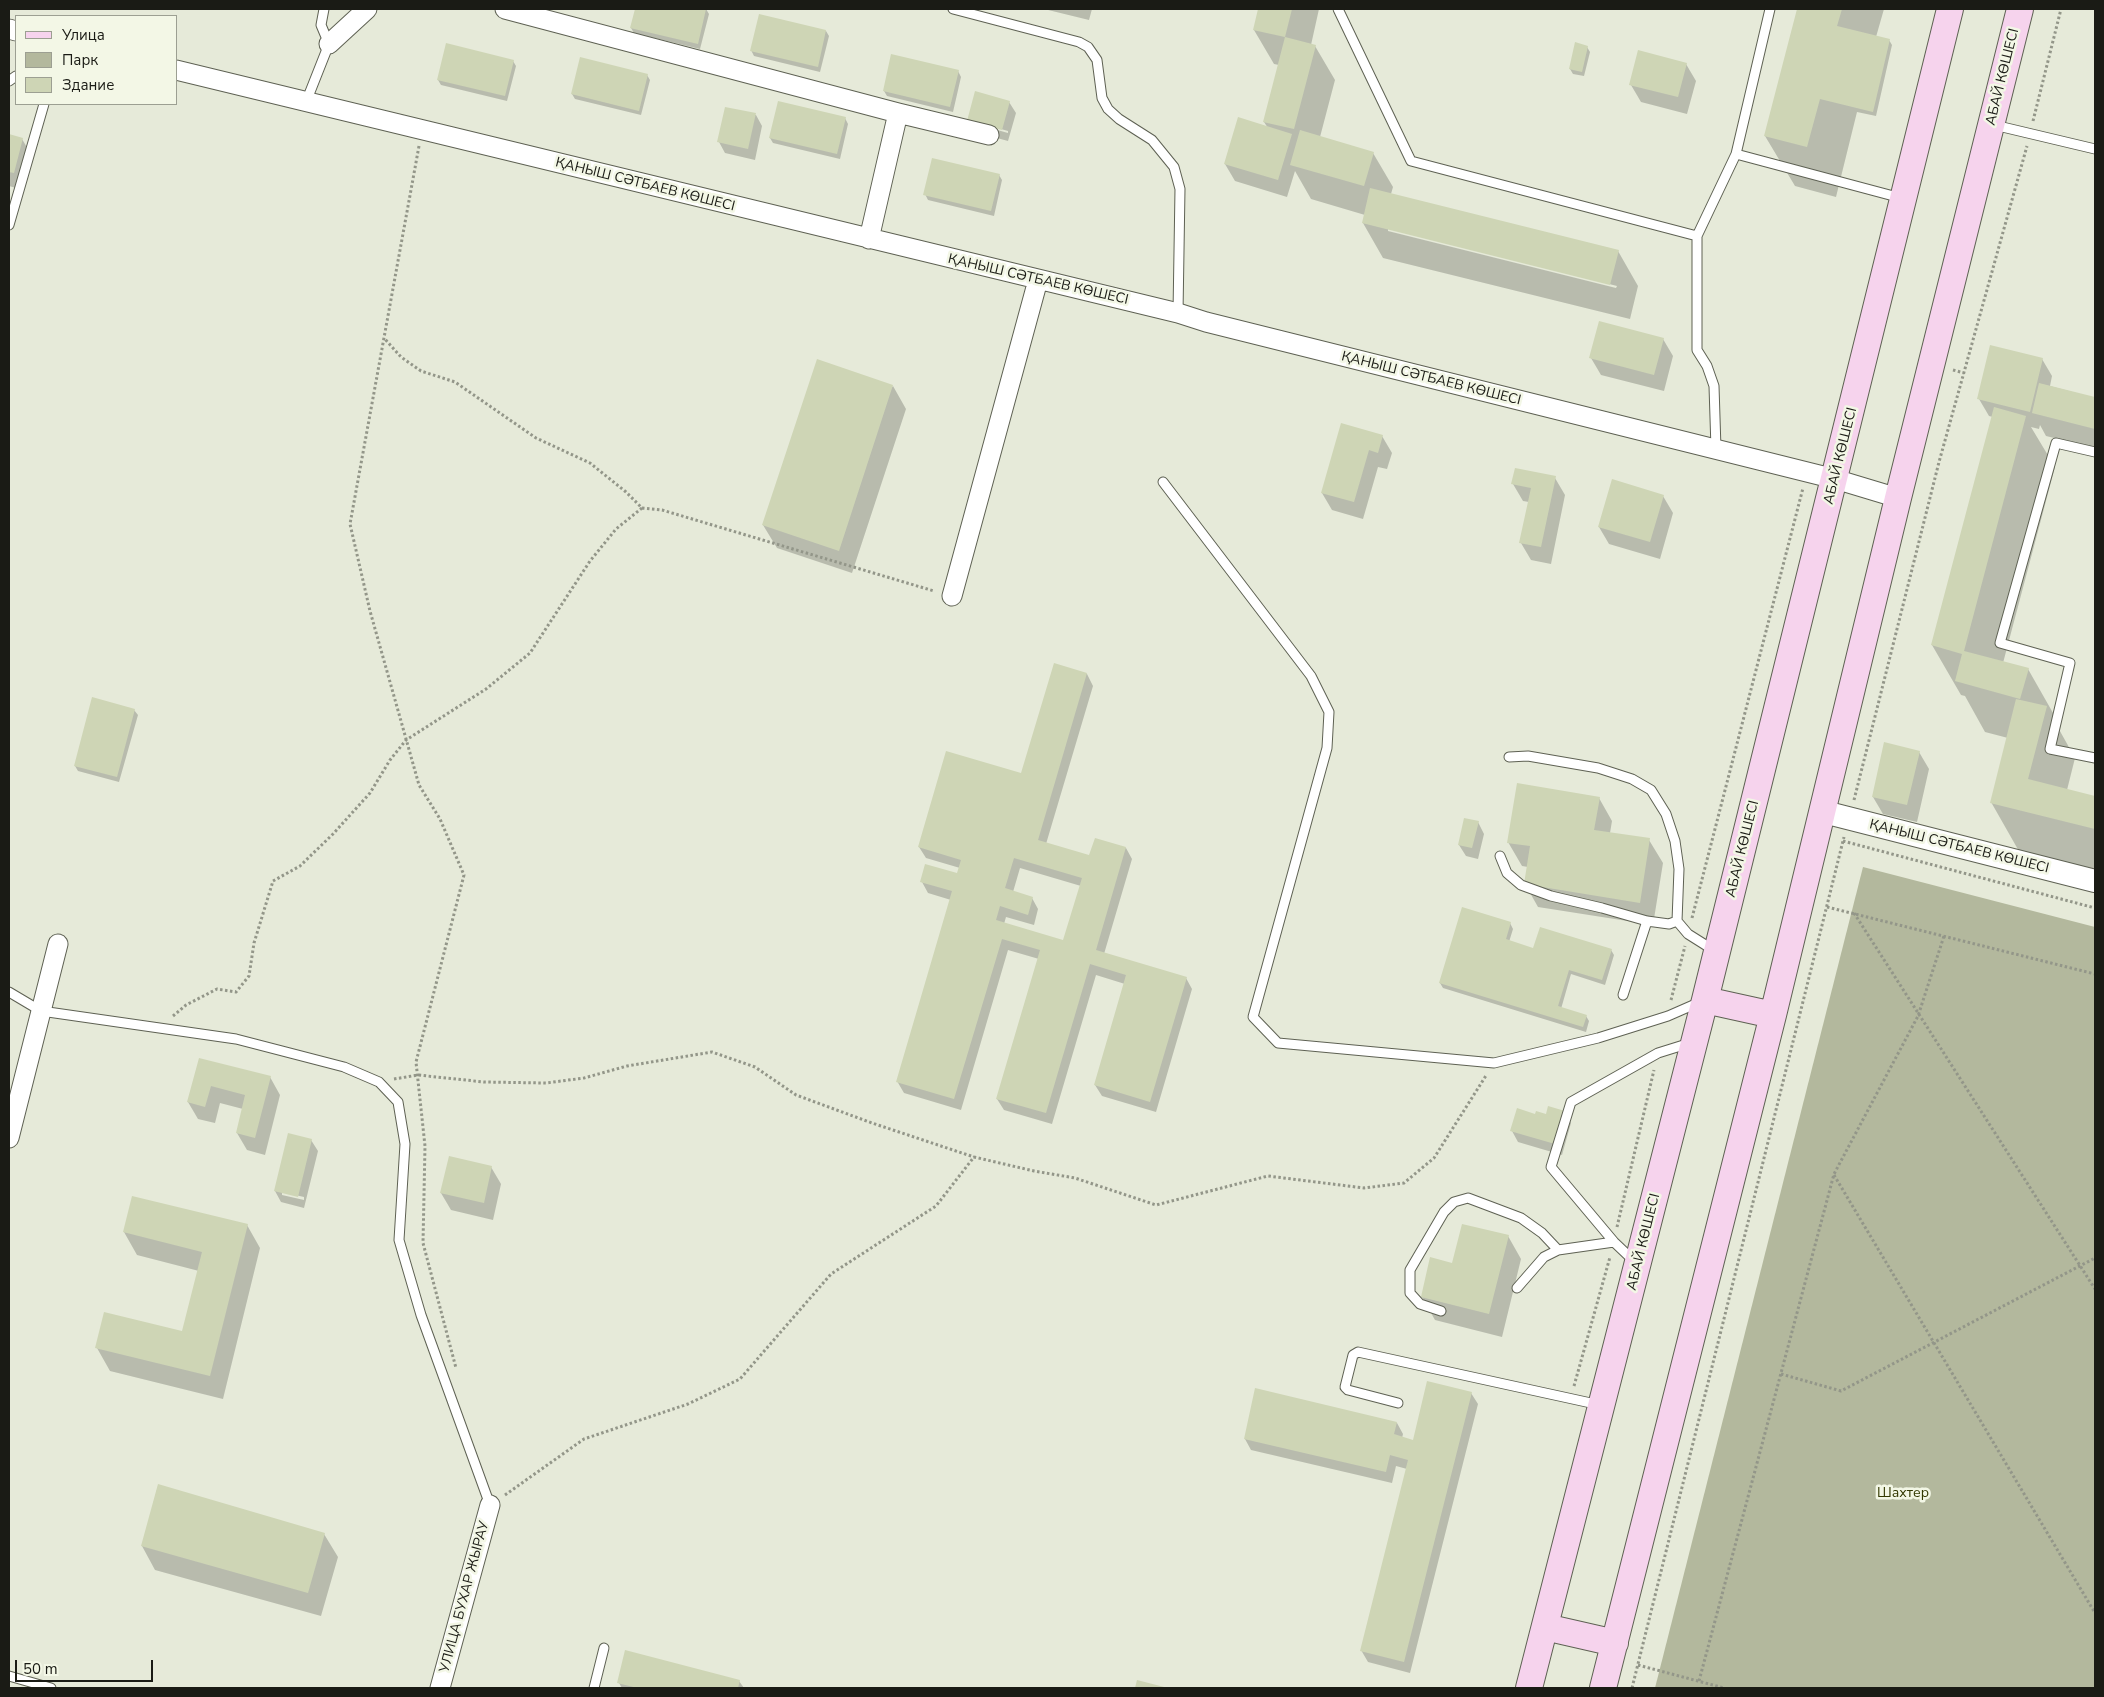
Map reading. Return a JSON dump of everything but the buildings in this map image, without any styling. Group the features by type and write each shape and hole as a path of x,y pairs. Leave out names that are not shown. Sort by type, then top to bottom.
{"main road":[{"name":"АБАЙ КӨШЕСІ","path":"1530,1688 1695,1041 1950,9"},
{"name":"АБАЙ КӨШЕСІ","path":"1603,1688 1824,812 1898,498 2020,9"},
{"path":"1705,1000 1773,1015"},
{"path":"1545,1627 1615,1643"}],"street":[{"path":"329,44 367,9"},
{"path":"505,9 898,114 989,136"},
{"name":"ҚАНЫШ СӘТБАЕВ КӨШЕСІ","path":"178,70 1178,313 1215,324 1835,479 1898,498"},
{"path":"869,239 898,114"},
{"path":"952,596 1038,280"},
{"name":"ҚАНЫШ СӘТБАЕВ КӨШЕСІ","path":"1824,812 2095,881"},
{"path":"9,1138 58,944"},
{"name":"УЛИЦА БУХАР ЖЫРАУ","path":"440,1688 490,1505"}],"lane":[{"path":"306,102 329,44 321,25 324,9"},
{"path":"953,9 1079,42 1088,47 1097,60 1102,98 1108,110 1119,120 1152,140 1174,167 1180,190 1178,313"},
{"path":"1338,9 1411,161 1697,236"},
{"path":"1716,449 1714,386 1707,366 1697,350 1697,236 1736,154 1770,9"},
{"path":"9,225 44,105"},
{"path":"1991,124 2095,149"},
{"path":"1736,154 1904,198"},
{"path":"2095,452 2056,443 2000,643 2070,663 2050,749 2095,758"},
{"path":"1163,482 1312,676 1329,712 1327,748 1253,1017 1278,1043 1494,1063 1598,1038 1668,1016 1705,1000"},
{"path":"1509,757 1528,756 1598,768 1632,779 1651,790 1666,814 1675,841 1679,869 1676,921 1688,934 1717,952"},
{"path":"1500,856 1507,873 1520,885 1550,896 1602,908 1647,922 1669,924 1676,921"},
{"path":"1623,996 1647,922"},
{"path":"9,992 41,1011 236,1039 344,1067 378,1082 398,1102 405,1144 399,1240 421,1314 490,1505"},
{"path":"1638,1265 1614,1242 1551,1167 1571,1102 1658,1053 1695,1041"},
{"path":"1441,1310 1420,1304 1410,1293 1410,1270 1444,1212 1454,1202 1468,1198 1521,1218 1542,1233 1558,1250"},
{"path":"1517,1288 1544,1257 1558,1250 1614,1242"},
{"path":"1398,1403 1352,1393 1348,1390 1346,1387 1353,1355 1358,1352 1603,1406"},
{"path":"594,1688 604,1648"},
{"path":"9,1676 51,1688"}],"path":[{"path":"1632,1688 1939,462 2030,134 2061,9"},
{"path":"421,130 350,524 370,612 419,784 440,819 464,875 416,1062 426,1146 423,1243 458,1375"},
{"path":"384,338 401,356 421,371 455,382 536,438 590,463 626,492 642,508 662,510 952,596"},
{"path":"159,1028 186,1005 216,990 236,992 249,976 254,944 273,881 300,866 333,834 370,793 390,760 406,740 486,689 530,653 590,561 616,529 642,508"},
{"path":"1843,841 2095,908"},
{"path":"1827,907 2095,974"},
{"path":"1854,913 1918,1016 2095,1289"},
{"path":"1699,1681 1834,1174 1918,1016 1944,936"},
{"path":"378,1082 418,1075 484,1082 546,1082 584,1078 627,1066 712,1052 754,1067 796,1095 872,1123 974,1157 1075,1178 1156,1205 1268,1176 1364,1188 1404,1183 1434,1158 1494,1063"},
{"path":"490,1505 584,1438 688,1404 740,1379 831,1274 936,1206 974,1157"},
{"path":"1834,1174 2095,1613"},
{"path":"1781,1374 1841,1391 2095,1258"},
{"path":"1638,1665 1724,1688"}],"green space":[{"name":"Шахтер","path":"1863,867 2095,927 2095,1688 1655,1688"}]}
